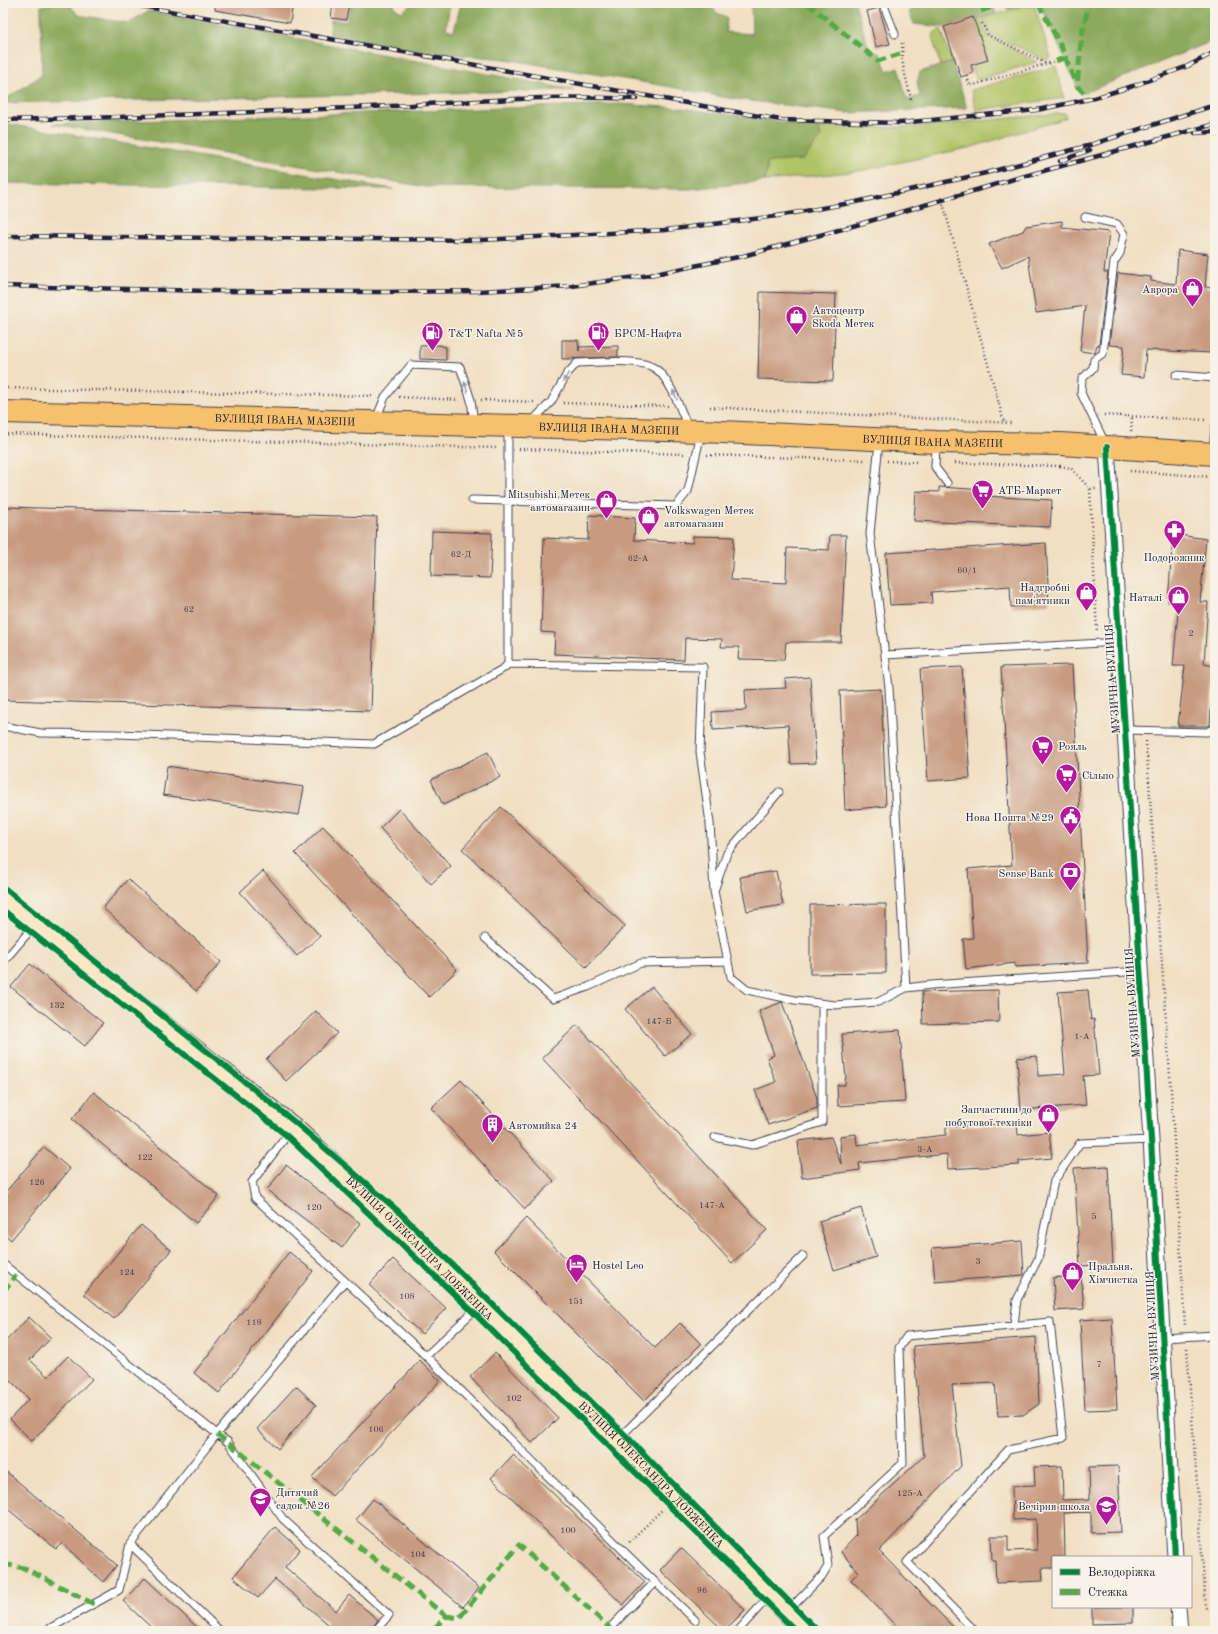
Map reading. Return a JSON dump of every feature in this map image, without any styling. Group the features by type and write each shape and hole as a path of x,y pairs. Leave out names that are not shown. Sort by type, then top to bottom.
{"main road":[{"name":"ВУЛИЦЯ ІВАНА МАЗЕПИ","path":"3,412 696,431 878,450 935,452 1061,444 1214,454"},
{"name":"ВУЛИЦЯ ОЛЕКСАНДРА ДОВЖЕНКА","path":"3,899 293,1128 390,1217 479,1306 618,1440 806,1631"}],"street":[{"name":"МУЗИЧНА ВУЛИЦЯ","path":"1107,447 1126,730 1176,1556"},
{"path":"1178,1608 1180,1631"}],"lane":[{"path":"884,3 895,34"},
{"path":"1085,217 1117,224 1124,234 1120,253 1114,262 1103,353 1094,360 1092,368 1082,379 1081,393 1107,447"},
{"path":"472,500 508,501 676,506 688,491 696,454 696,431 672,389 656,369 638,362 577,363 567,374 551,402 518,427 508,448 508,501 508,664"},
{"path":"375,421 385,396 411,365 439,366 460,367 471,400 474,425"},
{"path":"1176,375 1215,378"},
{"path":"1214,454 1215,428"},
{"path":"878,450 870,534 889,688 906,988"},
{"path":"935,452 935,467 947,483"},
{"path":"885,654 1120,642"},
{"path":"3,726 41,733 118,734 374,744 504,668 508,664 703,667 700,752 710,823 714,891 731,977 747,990 795,1000 835,1005 878,1002 906,988 931,985 1140,971"},
{"path":"1126,730 1207,732 1215,728"},
{"path":"714,891 727,853 779,792"},
{"path":"3,962 35,924"},
{"path":"485,938 553,999 588,987 641,963 728,961"},
{"path":"715,1137 752,1145 822,1122 822,1004"},
{"path":"293,1128 252,1182 255,1198 426,1356 695,1620"},
{"path":"1014,1325 1017,1300 1038,1259 1054,1181 1080,1144 1151,1140"},
{"path":"618,1440 803,1256"},
{"path":"3,1264 228,1442 283,1519 389,1615 375,1631"},
{"path":"45,1631 118,1590 130,1544 217,1434 345,1281"},
{"path":"426,1356 479,1306"},
{"path":"787,1612 822,1576 828,1566 824,1536 903,1463 900,1348 907,1336 1050,1322 1063,1438 1008,1450 907,1562 975,1631"},
{"path":"1162,1338 1215,1335"},
{"path":"130,1544 220,1631"},
{"path":"614,1631 610,1628 655,1582"},
{"path":"738,1631 771,1594"}],"path":[{"path":"982,22 988,35 1047,64"},
{"path":"967,76 970,86 1056,61"},
{"path":"903,66 911,99"},
{"path":"942,200 1004,422"},
{"path":"3,388 385,396 669,406"},
{"path":"710,407 1018,423"},
{"path":"1093,419 1103,415 1132,418 1207,420"},
{"path":"1131,436 1132,418"},
{"path":"3,434 696,454 878,450 935,452 1071,468 1090,489 1098,643"},
{"path":"1060,459 1060,466"},
{"path":"1130,471 1215,476"},
{"path":"1090,489 1098,489"},
{"path":"1145,731 1206,1609"},
{"path":"621,1549 665,1507"}],"green space":[{"path":"54,3 68,3 78,15 128,23 148,11 574,90 3,103 3,93 9,97 42,75 41,6"},
{"path":"351,3 393,3 396,9 402,12 414,3 450,3 446,29 454,31 461,3 708,3 717,13 727,17 726,32 752,34 751,3 855,3 869,50 880,54 887,71 898,67 907,100 920,96 917,82 920,72 952,62 967,108 848,113 728,98 505,59 409,50 330,34 331,20 347,22"},
{"path":"920,3 993,3 996,13 975,20 973,17 944,27 914,24 909,12"},
{"path":"1005,3 1082,3 1081,7 1088,6 1090,3 1215,3 1215,40 1084,93 1077,86 1040,5 1023,5 1007,9"},
{"path":"1023,6 1035,7 1051,58 1046,60 990,34 982,19"},
{"path":"975,20 980,20 987,35 1037,62 977,80 971,65 988,59"},
{"path":"941,29 952,62 941,66 932,37 935,32"},
{"path":"1056,66 1064,98 976,110 971,90"},
{"path":"619,104 681,108 818,127 821,137 803,160 768,162 765,181 690,189 426,187 53,124"},
{"path":"1065,113 1066,118 972,147 859,171 765,181 768,162 821,137 818,127 914,127"},
{"path":"3,124 8,124 393,189 3,183"}],"building":[{"path":"215,3 293,3 290,23 215,10"},
{"path":"333,3 349,3 346,20 331,18"},
{"path":"879,8 890,44 876,47 867,11"},
{"path":"973,17 988,60 971,65 973,73 961,77 944,27"},
{"path":"1062,221 1062,227 1109,232 1104,272 1108,272 1099,345 1097,345 1095,353 1080,351 1085,306 1036,313 1028,256 1002,268 989,244 1023,231 1026,226"},
{"path":"1178,250 1208,254 1205,287 1215,288 1215,329 1212,353 1146,350 1144,377 1121,375 1124,346 1109,345 1118,273 1151,277 1151,281 1176,284"},
{"name":"Автоцентр Skoda Метек","path":"760,292 836,294 833,381 758,379"},
{"path":"562,340 578,340 579,351 579,347 618,346 618,357 562,359"},
{"name":"Т&T Nafta №5","path":"439,345 446,347 446,360 420,359 420,346"},
{"name":"АТБ-Маркет","path":"939,487 986,490 985,496 1052,500 1050,527 914,521 916,491 939,492"},
{"path":"3,507 377,517 371,711 3,700"},
{"path":"589,515 635,518 634,540 693,543 693,536 734,537 731,580 786,583 787,548 829,550 830,535 846,535 841,642 786,642 784,660 738,659 739,647 721,647 722,639 685,638 684,660 554,654 555,633 541,632 544,538 588,540"},
{"path":"432,531 492,533 490,578 431,576"},
{"path":"1173,534 1206,539 1200,602 1208,602 1204,664 1214,666 1210,725 1208,726 1178,726 1185,666 1173,666 1179,602 1168,602"},
{"path":"1046,543 1049,604 1011,607 1010,586 931,592 932,603 890,605 886,553"},
{"name":"Рояль","path":"1072,665 1088,963 1015,967 1015,963 966,969 963,939 973,938 968,869 1012,865 1001,667"},
{"path":"962,667 970,778 928,781 920,669"},
{"path":"810,677 816,763 791,764 788,725 713,730 712,712 746,710 745,690 786,688 785,679"},
{"path":"881,689 886,806 845,810 840,691"},
{"path":"488,752 500,777 443,805 431,780"},
{"path":"167,766 304,787 299,815 163,795"},
{"path":"501,807 625,926 586,967 462,849"},
{"path":"399,809 451,866 431,884 380,828"},
{"path":"323,826 457,970 429,997 295,853"},
{"path":"263,871 320,936 297,956 240,892"},
{"path":"776,871 783,905 747,911 740,877"},
{"path":"128,879 221,962 196,991 103,908"},
{"path":"886,904 886,973 810,974 810,905"},
{"path":"30,964 103,1023 85,1046 11,987"},
{"path":"652,987 692,1034 665,1056 625,1009"},
{"path":"998,990 999,1022 923,1024 922,992"},
{"path":"1088,990 1091,1020 1094,1019 1099,1075 1083,1076 1086,1105 1021,1110 1017,1058 1037,1056 1038,1076 1065,1074 1058,992"},
{"path":"782,1002 817,1098 817,1108 768,1125 755,1090 776,1082 767,1058 774,1055 759,1011"},
{"path":"316,1011 337,1033 286,1081 266,1059"},
{"path":"577,1025 767,1230 732,1263 542,1058"},
{"path":"900,1030 905,1102 838,1106 837,1085 845,1085 846,1079 842,1034"},
{"name":"Автомийка 24","path":"461,1080 554,1181 525,1209 431,1108"},
{"path":"94,1092 219,1196 196,1223 72,1119"},
{"path":"1017,1123 1018,1135 1049,1132 1052,1158 1019,1161 1019,1165 948,1169 947,1154 859,1163 860,1170 802,1178 798,1141 831,1137 841,1164 840,1136 856,1134 857,1145 946,1135 946,1127"},
{"path":"44,1147 70,1169 11,1240 3,1233 3,1195"},
{"path":"286,1165 360,1223 342,1248 267,1190"},
{"path":"1108,1166 1113,1264 1080,1266 1074,1168"},
{"path":"861,1208 876,1257 834,1270 819,1221"},
{"path":"526,1218 655,1348 680,1323 701,1344 644,1401 494,1251"},
{"path":"141,1225 171,1250 114,1319 84,1294"},
{"path":"1022,1241 1024,1275 935,1282 932,1248"},
{"path":"289,1252 313,1271 219,1393 194,1373"},
{"path":"393,1259 446,1308 422,1334 369,1285"},
{"path":"1081,1275 1084,1309 1055,1311 1053,1278"},
{"path":"29,1317 51,1338 30,1360 48,1377 68,1356 92,1379 32,1441 10,1419 29,1399 11,1381 3,1390 3,1344"},
{"path":"1112,1318 1117,1409 1085,1410 1080,1320"},
{"path":"1036,1337 1039,1404 1023,1415 998,1416 995,1383 952,1385 961,1466 879,1551 957,1631 901,1631 851,1580 858,1572 841,1552 856,1536 855,1520 924,1456 913,1346"},
{"path":"495,1353 558,1418 532,1443 470,1377"},
{"path":"420,1360 440,1381 332,1496 312,1477"},
{"path":"296,1386 316,1405 278,1449 257,1429"},
{"path":"513,1455 645,1582 623,1605 491,1478"},
{"name":"Вечірня школа","path":"1062,1466 1063,1500 1090,1499 1089,1467 1118,1466 1121,1532 1091,1533 1091,1512 1064,1513 1065,1556 1052,1556 1052,1568 1042,1568 1043,1581 996,1583 995,1560 992,1560 991,1536 1008,1536 1008,1551 1037,1550 1036,1519 1013,1520 1012,1486 1035,1485 1034,1467"},
{"path":"3,1469 117,1565 103,1582 62,1543 56,1549 3,1505"},
{"path":"373,1499 479,1588 463,1607 356,1520"},
{"path":"275,1527 300,1549 285,1567 336,1611 349,1595 378,1620 370,1631 322,1631 328,1624 275,1579 258,1598 233,1577"},
{"path":"681,1548 745,1610 724,1631 660,1570"},
{"path":"145,1578 201,1631 155,1631 123,1601"},
{"path":"1092,1608 1133,1608 1133,1623 1092,1624"}],"railway":[{"path":"123,3 781,120 900,123 1037,110 1094,98 1133,86 1188,66 1215,52"},
{"path":"3,120 246,112 575,97 636,99"},
{"path":"3,236 481,240 666,230 777,216 856,202 986,173 1087,146 1215,105"},
{"path":"3,286 209,291 378,292 479,291 572,286 650,275 743,256 1215,124"},
{"path":"1195,133 1215,132"},
{"path":"1060,161 1090,150"}],"marked path":[{"path":"807,3 878,61 903,53"},
{"path":"981,11 1003,3"},
{"path":"1038,3 1061,46 1076,84"},
{"path":"1084,93 1077,86 1082,34 1089,3"},
{"path":"1056,61 1064,58"},
{"path":"3,1292 16,1275"},
{"path":"217,1434 446,1616 432,1631"},
{"path":"446,1616 459,1618 519,1545 610,1628"},
{"path":"3,1564 24,1568 94,1604"}],"cycle path":[{"path":"1107,447 1151,1140 1175,1556"},
{"path":"3,887 297,1124 397,1210 623,1433 818,1631"},
{"path":"3,910 287,1136 473,1312 796,1631"}],"place":[{"name":"Аврора","path":"1193,308"},
{"name":"Автоцентр Skoda Метек","path":"797,336"},
{"name":"Т&T Nafta №5","path":"433,352"},
{"name":"БРСМ-Нафта","path":"598,352"},
{"name":"АТБ-Маркет","path":"983,510"},
{"name":"Mitsubishi Метек автомагазин","path":"606,520"},
{"name":"Volkswagen Метек автомагазин","path":"648,536"},
{"name":"Подорожник","path":"1174,550"},
{"name":"Надгробні пам'ятники","path":"1086,612"},
{"name":"Наталі","path":"1178,616"},
{"name":"Рояль","path":"1042,766"},
{"name":"Сільпо","path":"1066,794"},
{"name":"Нова Пошта №29","path":"1070,836"},
{"name":"Sense Bank","path":"1070,892"},
{"name":"Запчастини до побутової техніки","path":"1048,1134"},
{"name":"Автомийка 24","path":"493,1144"},
{"name":"Hostel Leo","path":"577,1284"},
{"name":"Пральня, Хімчистка","path":"1072,1292"},
{"name":"Дитячий садок №26","path":"260,1518"},
{"name":"Вечірня школа","path":"1106,1526"}]}
